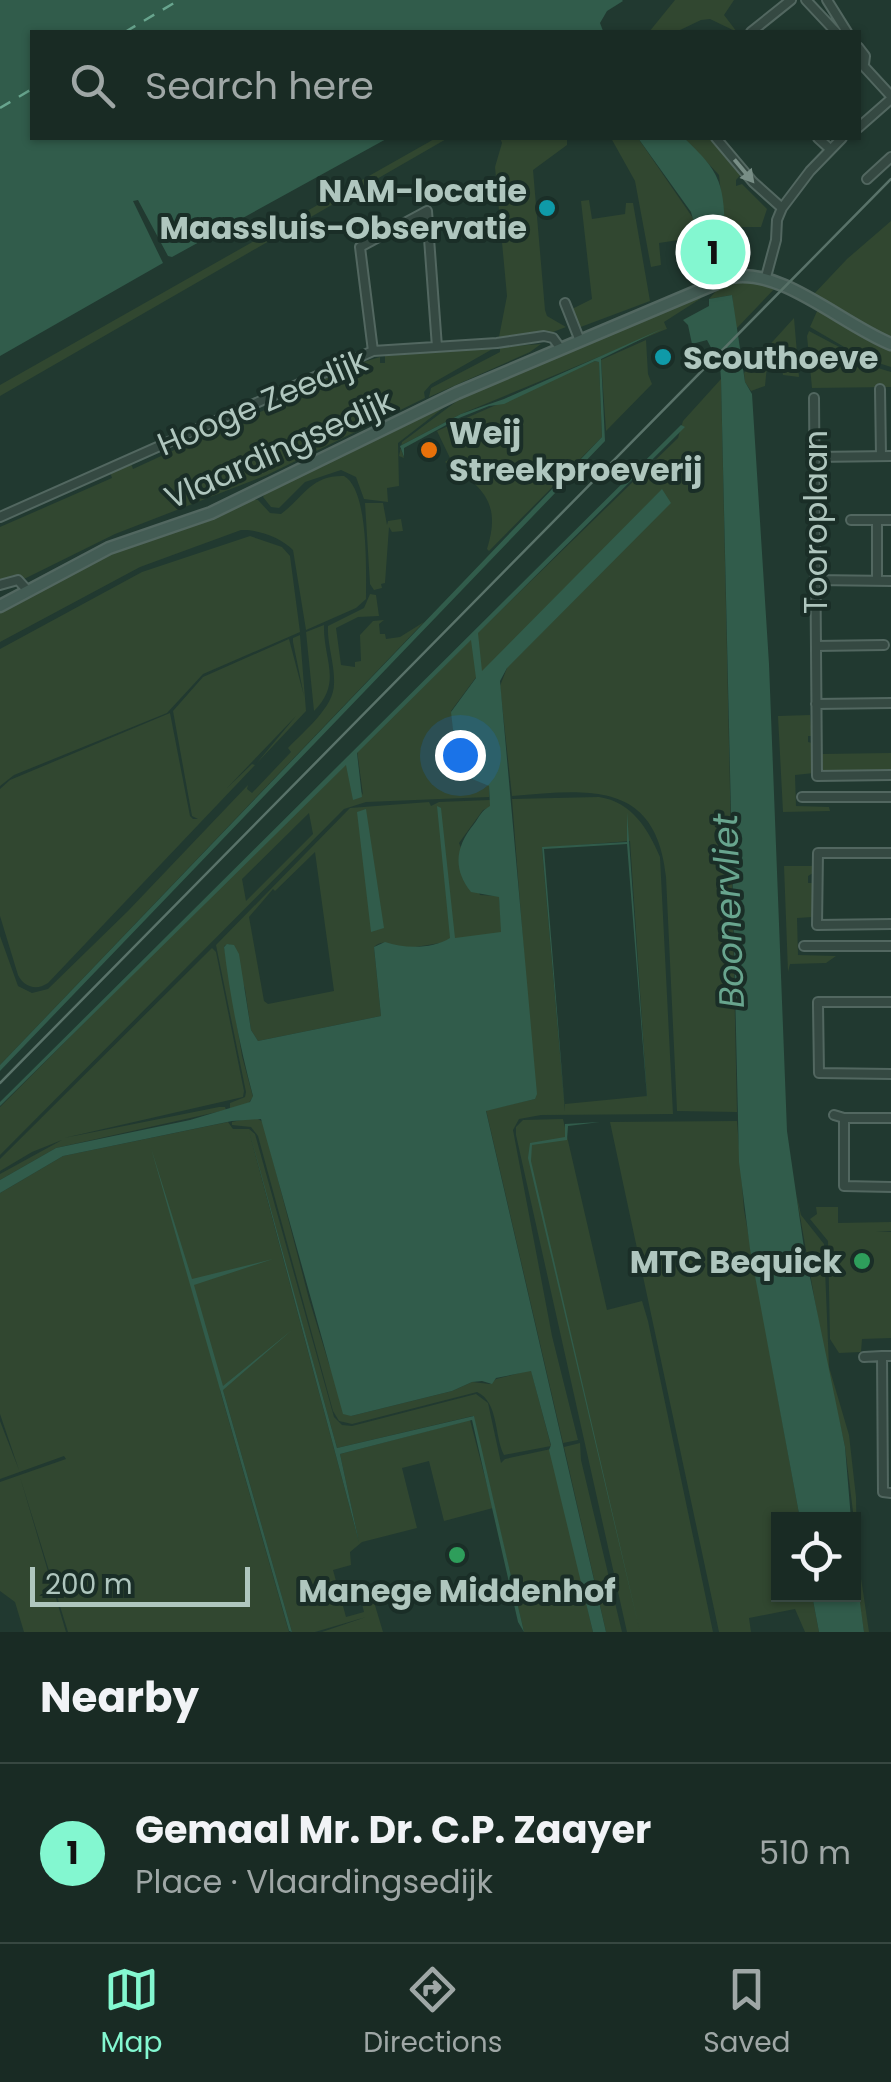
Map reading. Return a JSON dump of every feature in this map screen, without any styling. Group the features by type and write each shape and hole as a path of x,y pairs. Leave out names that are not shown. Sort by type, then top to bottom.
{"street":[{"path":"754,30 791,0"},
{"path":"806,0 834,30"},
{"path":"827,0 846,30"},
{"path":"861,62 891,95 861,122"},
{"path":"718,140 752,182 782,208"},
{"path":"819,140 826,153"},
{"path":"844,140 834,152 826,153 782,208 766,277 891,344"},
{"path":"866,179 891,157"},
{"path":"373,352 360,247 427,212 437,347"},
{"name":"Vlaardingsedijk","path":"0,606 108,548 211,513 457,393 580,340 722,280 744,274 766,277"},
{"path":"565,303 580,340"},
{"name":"Hooge Zeedijk","path":"0,517 373,352 538,338 556,351"},
{"path":"814,457 886,456 880,389"},
{"name":"Tooroplaan","path":"814,398 817,776 891,775"},
{"path":"850,520 891,520"},
{"path":"877,520 877,581"},
{"path":"815,580 891,581"},
{"path":"3,584 24,594"},
{"name":"Tooroplaan","path":"816,646 884,645"},
{"path":"816,704 891,703"},
{"path":"802,797 891,797"},
{"path":"891,853 818,853 818,925 891,924"},
{"path":"804,946 891,946"},
{"path":"891,1002 818,1002 819,1073 891,1074"},
{"path":"891,1118 839,1116 844,1186 891,1187"},
{"path":"864,1357 886,1356 883,1492 891,1493"}],"shaded area":[{"path":"0,0 623,1 607,11 600,23 603,30 30,30 30,140 384,140 172,257 138,200 133,201 163,263 0,356"},
{"path":"675,0 734,0 724,15 735,30 710,19 680,30 651,30"},
{"path":"432,140 445,140 0,396 0,385"},
{"path":"501,140 567,140 567,145 533,170 545,310 547,316 566,327 553,332 499,337 507,296 495,167"},
{"path":"612,140 639,140 695,221 698,237 659,243 661,265 651,267 635,181"},
{"path":"639,140 686,140 713,170 721,189 725,233 698,237 691,212"},
{"path":"686,140 716,140 743,172 736,186 742,184 767,209 761,227 732,227 732,232 725,233 719,175"},
{"path":"589,200 592,219 625,214 626,203 633,203 650,301 578,328 570,310 592,299 581,201"},
{"path":"891,221 891,338 813,295"},
{"path":"738,279 777,286 736,329 732,295 709,299 723,283"},
{"path":"708,289 700,299 664,322 667,329 461,414 401,445 469,392"},
{"path":"732,295 745,382 752,394 769,664 787,1131 804,1248 845,1447 850,1512 799,1512 750,1249 739,1162 721,379 720,365 707,340 692,344 683,320 709,306 709,299"},
{"path":"818,309 857,334 891,348 891,367 863,358 810,327"},
{"path":"794,318 799,377 783,375 781,363 774,358 767,366 765,386 751,391 744,373"},
{"path":"664,328 601,359 605,441 0,1071 0,1065 602,437 599,362 504,404 459,418 404,448 404,457 400,446 461,414"},
{"path":"809,331 858,362 891,372 891,387 812,388"},
{"path":"646,340 652,384 606,431 601,360"},
{"path":"541,344 429,397 431,388 500,352 500,347"},
{"path":"496,347 431,384 424,392 425,398 267,475 115,534 24,579 13,575 0,581 0,527 112,478 110,472 131,463 133,469 222,428 221,423 236,417 238,422 294,397 292,392 298,390 300,394 312,389 311,384 336,372 339,377 352,371 350,366 380,357 380,363 385,363 385,356"},
{"path":"599,362 602,437 489,551 492,519 486,497 445,462 450,458 437,431"},
{"path":"721,379 737,1112 677,1111 666,877 660,845 648,822 633,807 613,798 566,792 512,796 500,686 507,668 477,676 451,711 489,786 489,797 366,802 344,809 0,1155 0,1107 348,759 349,772 363,795 357,750 678,438 683,421","holes":["309,813 313,834 246,901 242,879"]},
{"path":"456,398 398,443 399,486 387,488 388,502 364,499 356,477 341,470 305,482 279,508 271,507 263,497 266,492"},
{"path":"681,425 685,427 478,633 482,671 662,489 671,503 507,668 500,681 537,1094 535,1099 486,1111 606,1632 593,1632 531,1371 496,1378 492,1384 472,1382 452,1391 351,1416 343,1414 261,1119 232,1121 63,1156 0,1193 0,1180 56,1148 190,1120 250,1102 253,1096 232,1003 224,947 227,944 234,945 239,954 251,1030 258,1041 381,1016 374,947 385,942 427,946 450,938 437,806 441,808 455,938 501,932 499,897 471,892 459,866 463,841 490,806 489,786 458,773 451,712 476,678 471,640 357,753 362,797 353,800 346,765 0,1106 0,1102"},
{"path":"344,476 358,497 366,551 366,599 356,608 306,630 293,550 269,535 241,530 140,567 0,642 0,610 117,551 252,498 270,513 281,514 316,483"},
{"path":"365,503 383,503 387,525 388,521 401,519 403,531 392,532 389,527 385,583 374,590 370,584"},
{"path":"250,536 282,547 290,556 300,632 203,674 167,713 14,775 0,786 0,649 142,572"},
{"path":"370,594 376,595 379,616 358,617 336,628 341,665 355,667 355,662 361,661 360,635 373,621 384,620 379,624 380,634 385,634 386,639 400,637 424,622 0,1065 0,936 18,986 32,993 48,989 248,785 252,793 291,752 288,748 317,718 333,693 328,626 364,608"},
{"path":"324,625 330,680 314,711 306,632"},
{"path":"300,635 306,711 256,764 296,716 227,788 255,765 48,983 35,987 24,982 18,975 0,916 0,789 10,780 170,713 190,816 198,819 192,816 173,711 203,677 289,639 304,696 293,642"},
{"path":"810,715 812,736 808,736 808,742 812,743 814,773 795,775 796,806 829,807 830,811 783,812 778,716"},
{"path":"891,753 891,772 820,772 821,754"},
{"path":"512,799 611,800 637,818 660,857 673,1114 541,1115 519,1119 513,1130 552,1336 578,1440 563,1443 486,1110 535,1099","holes":["630,841 647,1096 565,1104 565,1111 542,848"]},
{"path":"490,800 490,807 483,810 459,843 480,895 499,896 502,933 403,949 378,944 374,947 381,1016 258,1041 251,1030 245,989 230,944 224,946 242,1056 253,1097 248,1104 230,1109 230,1103 245,1097 246,1092 216,945 350,808 429,802 431,806 439,802","holes":["315,852 334,991 268,1004 264,1001 249,917 273,889"]},
{"path":"366,809 384,928 371,932 357,812"},
{"path":"627,812 648,1110 627,844 544,849 565,1111 542,847 627,842"},
{"path":"784,866 812,866 808,883 813,883 813,917 797,918 798,955 836,956 826,963 790,964 788,972"},
{"path":"212,948 216,952 243,1097 64,1138 219,1107 226,1110 56,1148 0,1180 0,1174 62,1140 0,1171 0,1159"},
{"path":"255,1117 263,1122 309,1299 329,1364 351,1416 452,1391 472,1382 490,1384 531,1370 551,1446 504,1455 493,1411 477,1392 352,1424 339,1421 333,1411 258,1136 251,1127 232,1125"},
{"path":"563,1119 607,1310 642,1301 648,1321 713,1632 627,1632 516,1135 516,1127 523,1120"},
{"path":"737,1121 744,1210 799,1512 771,1512 771,1602 813,1602 819,1632 805,1632 795,1609 749,1618 751,1632 719,1632 610,1122"},
{"path":"228,1122 233,1129 249,1129 255,1134 334,1417 342,1425 352,1426 476,1394 488,1403 501,1463 551,1449 593,1632 524,1632 473,1416 337,1448 249,1131 359,1542 340,1454 470,1420 493,1508 444,1521 429,1461 402,1468 417,1528 362,1542 350,1552 351,1565 333,1570 346,1617 364,1612 362,1604 374,1602 383,1632 322,1632 366,1617 315,1632 292,1632 220,1390 289,1632 68,1632 20,1477 66,1632 24,1632 15,1602 0,1591 0,1482 66,1459 64,1456 0,1479 0,1421 19,1470 0,1414 0,1193 63,1156"},
{"path":"600,1122 568,1126 567,1140 532,1145 531,1161 640,1632 528,1158 530,1143 565,1137 565,1124"},
{"path":"249,1130 337,1448 474,1416 524,1632 518,1622 472,1420 340,1454 359,1542"},
{"path":"151,1148 192,1279 273,1259 194,1285 223,1386 292,1330 223,1390 292,1632 289,1631"},
{"path":"796,1193 801,1215 824,1244 829,1367 849,1435 856,1512 853,1512 845,1447 825,1359"},
{"name":"MTC Bequick","path":"816,1207 838,1207 838,1223 891,1222 891,1231 876,1232 891,1232 891,1338 862,1339 861,1352 839,1353 830,1339 828,1241 810,1219 817,1214"},
{"path":"580,1443 622,1632 606,1632 564,1447"},
{"path":"861,1578 869,1632 864,1632 859,1602"},
{"path":"813,1602 860,1602 864,1632 819,1632"}],"ferry route":[{"path":"128,30 179,0"},
{"path":"0,108 30,90"}],"tram line":[{"path":"0,1083 891,179"}],"place":[{"name":"NAM-locatie Maassluis-Observatie","path":"547,208"},
{"name":"Gemaal Mr. Dr. C.P. Zaayer","path":"713,252"},
{"name":"Scouthoeve","path":"663,357"},
{"name":"Weij Streekproeverij","path":"429,450"},
{"name":"MTC Bequick","path":"862,1261"},
{"name":"Manege Middenhof","path":"457,1555"}],"water label":[{"name":"Boonervliet","path":"728,911"}]}
